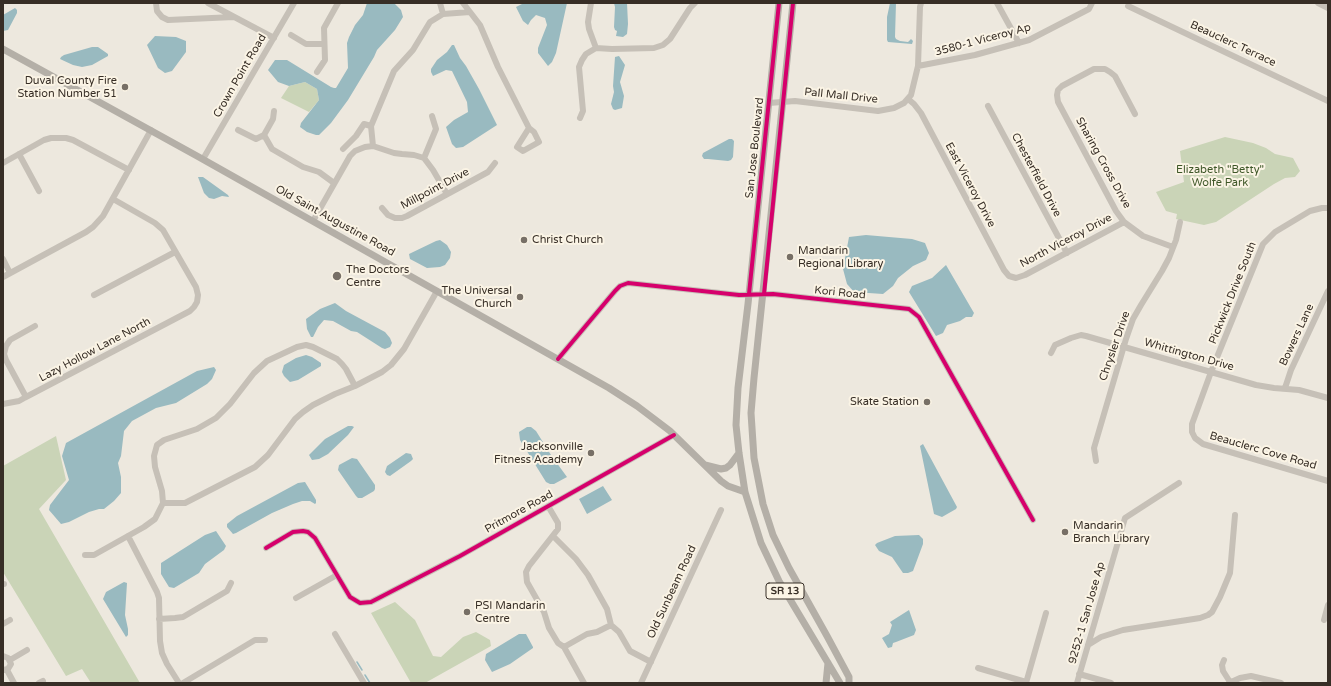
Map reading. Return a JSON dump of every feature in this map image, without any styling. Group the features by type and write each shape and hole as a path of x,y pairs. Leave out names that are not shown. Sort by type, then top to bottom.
{"main road":[{"name":"San Jose Boulevard","path":"779,3 738,388 736,425 738,453 745,492 757,532 770,564 840,683"},
{"name":"SR 13","path":"793,3 764,294 754,378 751,425 754,458 769,526 777,545 849,677 849,683"},
{"name":"Old Saint Augustine Road","path":"3,49 203,159 621,395 674,435 728,486 745,492"},
{"path":"705,465 721,469 726,468 730,466 738,453"},
{"path":"826,683 828,662"}],"street":[{"path":"156,3 157,12 168,20 234,17"},
{"path":"208,3 274,38"},
{"name":"Crown Point Road","path":"203,159 294,3"},
{"path":"317,72 324,60 324,28 338,3"},
{"path":"440,3 443,14"},
{"path":"463,3 480,25 498,67 529,128"},
{"path":"591,3 588,22 596,48"},
{"path":"580,118 583,110 579,67 586,54 596,48 654,48 663,46 670,39 690,8 695,3"},
{"name":"3580-1 Viceroy Ap","path":"908,99 914,84 918,66 921,3"},
{"path":"997,3 1019,43"},
{"name":"3580-1 Viceroy Ap","path":"918,66 975,55 1036,37 1089,8 1092,3"},
{"path":"1318,3 1328,8"},
{"name":"Beauclerc Terrace","path":"1128,6 1328,101"},
{"path":"373,146 371,126 394,71 413,50 430,22 443,14 470,12"},
{"path":"291,35 306,44 324,44"},
{"name":"Sharing Cross Drive","path":"1135,114 1115,76 1105,69 1094,69 1062,86 1058,90 1058,102 1116,211 1124,222 1143,236 1173,247"},
{"name":"Pall Mall Drive","path":"768,103 795,101 878,111 894,108 904,103 908,99"},
{"name":"East Viceroy Drive","path":"908,99 921,113 1004,270 1009,276 1016,278"},
{"name":"Chesterfield Drive","path":"988,106 1067,253"},
{"path":"238,130 256,139 264,135 273,119 274,111"},
{"path":"424,158 436,129 432,116"},
{"path":"343,149 356,136 364,124 371,126"},
{"path":"3,277 86,232 99,222 151,130"},
{"path":"264,135 272,149 303,167 319,172 334,183"},
{"path":"3,163 44,140 51,138 66,138 73,140 129,170"},
{"path":"313,221 350,156 355,151 365,147 373,146 394,153 414,155 424,158 447,194"},
{"path":"19,154 39,191"},
{"name":"Millpoint Drive","path":"382,208 388,215 395,218 402,218 488,172 495,163"},
{"path":"94,295 175,252 159,226 113,199"},
{"name":"Pickwick Drive South","path":"1195,438 1192,432 1192,424 1211,372 1263,244 1275,232 1310,211 1325,208"},
{"name":"North Viceroy Drive","path":"1016,278 1025,275 1124,222"},
{"name":"Chrysler Drive","path":"1096,461 1094,448 1123,347 1133,319 1162,272 1173,247 1180,222"},
{"name":"Lazy Hollow Lane North","path":"3,404 19,401 190,311 197,302 198,295 196,287 175,252"},
{"path":"3,259 10,273"},
{"name":"Kori Road","path":"558,359 615,291 623,284 632,283 738,295 773,294 909,309 917,315 1033,520"},
{"path":"163,503 185,503 255,467 268,455 295,419 303,412 313,405 382,372 398,358 437,291"},
{"name":"Bowers Lane","path":"1285,388 1291,370 1328,291"},
{"path":"26,397 4,354 6,346 10,340 36,326"},
{"name":"Whittington Drive","path":"1051,354 1056,345 1071,338 1081,336 1256,385 1299,390 1328,398"},
{"path":"85,555 94,554 150,524 155,519 163,503 162,491 155,467 154,456 157,445 164,440 197,429 216,418 230,404 254,373 267,361 297,346 313,346 337,359 342,364 355,386"},
{"name":"Pritmore Road","path":"336,575 350,597 360,603 371,602 460,556 674,435"},
{"name":"Beauclerc Cove Road","path":"1195,438 1199,442 1208,446 1328,481"},
{"name":"9252-1 San Jose Ap","path":"1076,683 1125,518 1179,483"},
{"path":"548,506 559,526 529,566 526,572 527,582 544,612 549,628 558,643 564,647 584,683"},
{"name":"Old Sunbeam Road","path":"641,683 721,510"},
{"path":"1088,645 1101,637 1123,630 1200,618 1208,615 1214,609 1230,573 1235,515"},
{"path":"266,548 293,532 308,532 315,538 336,575 296,598"},
{"path":"128,536 155,586 159,598 160,641 162,653 178,683"},
{"path":"553,536 576,558 588,575 607,609 611,625 619,632 633,654 651,662"},
{"path":"159,618 183,617 227,591 230,583"},
{"path":"1324,620 1328,605"},
{"path":"978,668 1026,683 1046,613"},
{"path":"3,624 10,620"},
{"path":"564,647 586,634 597,632 611,625"},
{"path":"335,634 364,683"},
{"path":"183,683 255,640 265,640"},
{"path":"10,660 27,650"},
{"path":"3,656 10,660"},
{"path":"10,660 10,665 5,670 14,683"},
{"path":"1224,660 1222,665 1223,671 1230,683 1240,678 1251,676 1281,683"},
{"path":"1079,674 1111,683"}],"green space":[{"path":"305,82 317,89 319,100 309,112 281,98 289,86"},
{"name":"Elizabeth \"Betty\" Wolfe Park","path":"1225,137 1253,143 1266,148 1275,154 1293,158 1300,171 1295,177 1285,178 1274,184 1216,222 1204,225 1176,219 1177,214 1166,211 1156,192 1184,182 1180,151"},
{"path":"56,436 66,480 39,509 140,683 91,683 82,669 66,676 3,572 3,466"},
{"path":"395,602 415,620 433,656 441,657 463,637 476,632 490,640 491,646 425,683 411,683 371,613"}],"water":[{"path":"367,3 394,3 401,10 403,17 395,30 377,50 348,100 331,123 319,135 307,132 300,127 301,123 319,100 317,89 305,82 289,86 278,82 268,70 275,60 287,60 331,87 336,88 348,68 347,43 349,37 355,25 363,15"},
{"path":"524,3 567,3 556,53 552,62 548,66 538,53 538,48 547,25 545,18 536,15 528,25 523,21 516,7"},
{"path":"614,3 627,3 627,34 623,37 616,36 617,31 614,27"},
{"path":"890,3 896,3 896,39 908,42 911,39 913,41 912,44 888,42 887,17"},
{"path":"15,8 17,13 8,30 3,31 3,15"},
{"path":"155,36 176,37 186,41 186,52 172,71 165,73 158,68 147,45"},
{"path":"452,45 454,45 460,58 479,89 497,125 463,147 456,148 452,144 446,127 454,120 468,112 467,102 452,71 446,70 433,76 431,72 431,69 437,60 447,52"},
{"path":"92,47 98,47 108,54 108,56 92,65 82,67 60,59 64,55"},
{"path":"619,56 625,65 620,82 624,96 622,108 615,110 611,104 614,92 615,57"},
{"path":"729,139 734,141 733,157 731,160 704,159 702,156 703,153"},
{"path":"198,177 203,177 229,197 222,196 214,199 209,198 204,193"},
{"path":"866,235 912,239 925,243 929,253 926,260 913,266 898,278 893,286 883,294 854,292 847,284 843,269 849,237"},
{"path":"440,240 447,245 451,252 450,258 445,265 427,268 410,259 409,254"},
{"path":"946,265 974,313 972,317 966,317 960,321 947,325 943,333 936,336 909,292 912,286 932,278"},
{"path":"335,303 346,311 385,332 392,343 390,347 385,349 382,348 357,332 351,331 333,321 324,320 318,327 313,337 311,337 307,329 306,319 320,309"},
{"path":"306,355 321,363 321,366 298,380 290,382 282,372 284,365 296,358"},
{"path":"214,367 216,370 212,379 207,384 176,403 156,408 132,421 124,431 121,456 118,463 121,477 121,493 114,501 104,509 89,512 69,522 61,524 49,510 50,505 69,480 62,456 66,443 197,371"},
{"path":"348,426 354,427 348,435 328,454 319,459 312,460 309,455 325,439"},
{"path":"527,427 531,427 536,431 567,477 554,484 546,482 520,440 519,432"},
{"path":"923,444 957,507 942,517 934,514 920,446"},
{"path":"406,453 411,454 413,459 390,476 387,475 385,472 387,466"},
{"path":"352,458 357,459 375,485 374,491 362,498 358,498 356,496 338,470 339,465"},
{"path":"305,482 316,500 315,504 310,501 302,501 293,504 272,513 233,534 227,527 227,524 237,516 298,483"},
{"path":"603,486 612,500 587,514 579,499"},
{"path":"216,531 226,546 224,550 205,564 199,573 174,588 169,587 161,574 161,563 205,535"},
{"path":"919,535 923,539 923,544 913,571 908,573 903,573 892,557 879,551 875,545 895,536"},
{"path":"124,582 127,583 125,615 128,635 126,637 103,599 106,592"},
{"path":"909,610 916,630 914,635 893,643 892,647 888,648 882,638 889,634 892,625 890,622"},
{"path":"519,634 526,634 533,648 510,664 492,672 485,660 486,654"}],"waterway":[{"path":"357,662 362,670"},
{"path":"365,675 370,683"}],"cycle path":[{"path":"749,294 779,3"},
{"path":"764,294 793,3"},
{"path":"558,359 615,291 620,286 628,283 739,295 773,294 909,309 919,317 1033,520"},
{"path":"266,548 293,532 308,532 315,538 350,597 360,603 371,602 460,556 674,435"}],"place":[{"name":"Duval County Fire Station Number 51","path":"125,87"},
{"name":"Christ Church","path":"524,240"},
{"name":"Mandarin Regional Library","path":"790,257"},
{"name":"The Doctors Centre","path":"337,276"},
{"name":"The Universal Church","path":"520,297"},
{"name":"Skate Station","path":"927,402"},
{"name":"Jacksonville Fitness Academy","path":"591,453"},
{"name":"Mandarin Branch Library","path":"1065,532"},
{"name":"PSI Mandarin Centre","path":"467,612"}]}
